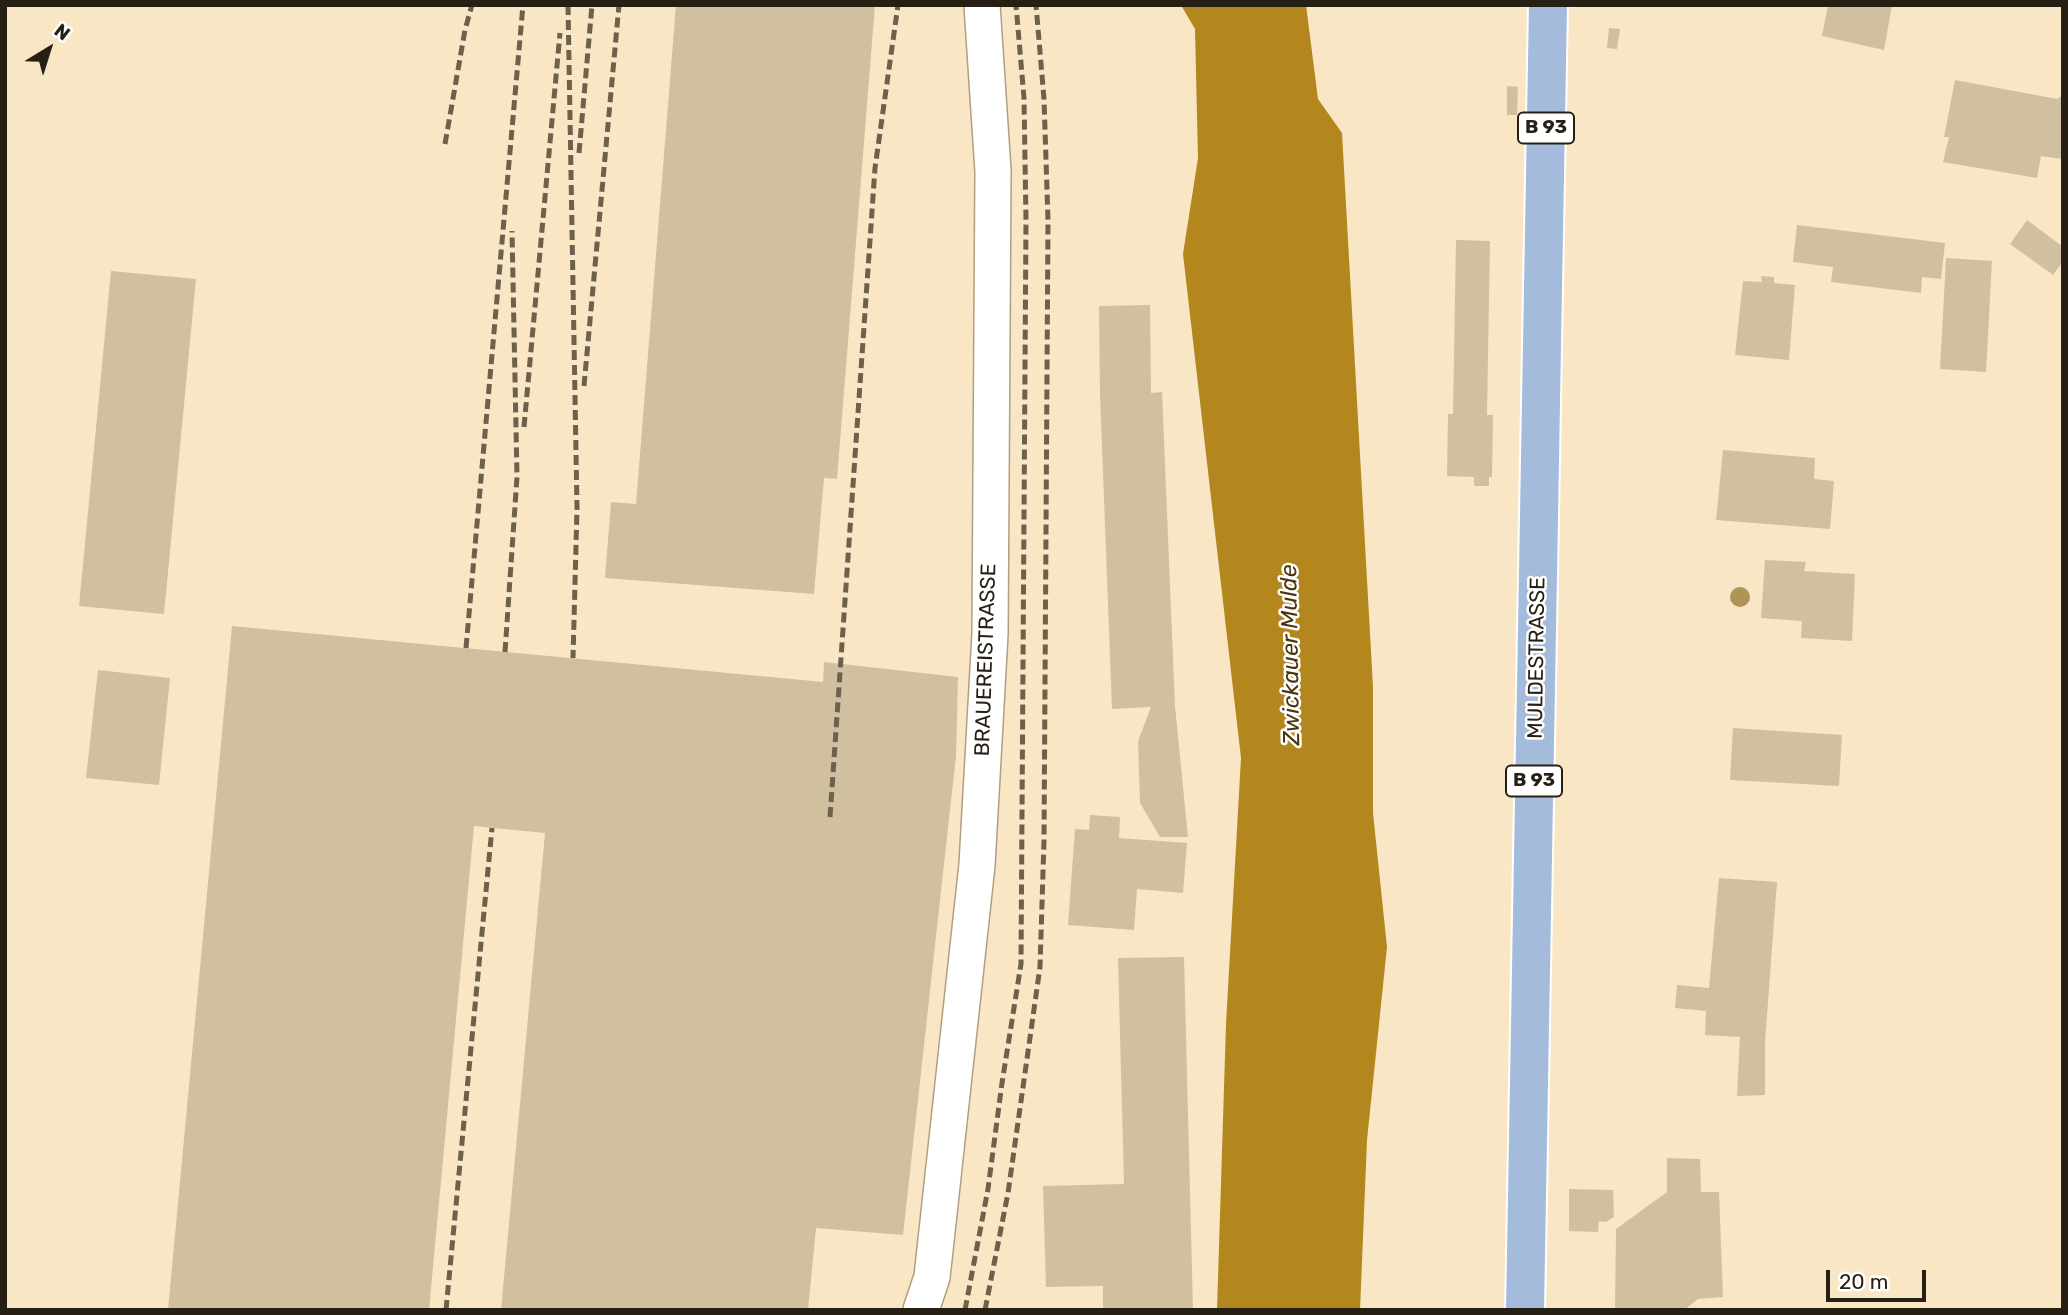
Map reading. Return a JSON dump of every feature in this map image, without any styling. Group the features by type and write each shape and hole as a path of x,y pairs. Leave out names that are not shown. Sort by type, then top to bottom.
{"main road":[{"name":"MULDESTRASSE","path":"1525,1310 1548,5"}],"street":[{"name":"BRAUEREISTRASSE","path":"921,1310 932,1277 977,865 990,634 993,171 982,5"}],"water":[{"name":"Zwickauer Mulde","path":"1181,5 1306,5 1318,99 1342,133 1373,687 1373,813 1387,947 1367,1140 1360,1310 1217,1310 1226,1024 1241,758 1183,254 1198,158 1195,29"}],"building":[{"path":"676,5 875,5 837,479 824,478 814,594 605,578 611,502 636,504"},
{"path":"1828,5 1892,5 1884,50 1822,36"},
{"path":"1609,28 1620,29 1617,49 1607,48"},
{"path":"1955,80 2057,99 2063,95 2063,159 2041,156 2037,178 1943,162 1949,137 1944,137"},
{"path":"1507,86 1518,87 1517,115 1507,115"},
{"path":"2027,220 2063,247 2063,261 2053,275 2010,244"},
{"path":"1797,225 1945,243 1941,279 1922,277 1921,293 1831,282 1833,267 1793,262"},
{"path":"1456,240 1490,241 1487,415 1493,415 1492,477 1489,477 1489,486 1474,486 1474,477 1447,476 1448,414 1453,414"},
{"path":"1946,258 1992,261 1986,372 1940,369"},
{"path":"111,271 196,279 164,614 79,606"},
{"path":"1761,276 1774,277 1774,283 1795,285 1789,360 1735,355 1743,281 1762,282"},
{"path":"1150,305 1151,393 1162,392 1175,706 1188,837 1160,837 1140,803 1138,741 1151,707 1112,709 1099,306"},
{"path":"1723,450 1815,458 1814,479 1834,481 1830,529 1716,520"},
{"path":"1765,560 1806,562 1804,571 1855,574 1852,641 1801,638 1802,621 1761,618"},
{"path":"232,626 823,682 824,662 958,677 956,756 903,1235 816,1228 808,1310 501,1310 545,833 474,826 429,1310 168,1310"},
{"path":"98,670 170,678 159,785 86,778"},
{"path":"1733,728 1842,735 1839,786 1730,780"},
{"path":"1090,815 1120,817 1119,838 1187,843 1183,893 1137,889 1134,930 1068,925 1075,829 1089,830"},
{"path":"1719,878 1777,882 1765,1042 1765,1095 1737,1096 1740,1037 1705,1035 1706,1011 1675,1008 1677,985 1709,988"},
{"path":"1184,957 1193,1310 1103,1310 1103,1286 1046,1287 1043,1186 1124,1184 1118,958"},
{"path":"1667,1158 1700,1159 1701,1192 1719,1192 1723,1297 1698,1299 1684,1310 1615,1310 1616,1229 1667,1192"},
{"path":"1569,1189 1613,1190 1614,1217 1606,1222 1599,1221 1598,1232 1569,1231"}],"railway":[{"path":"445,144 465,30 472,5"},
{"path":"466,648 523,5"},
{"path":"568,5 577,508 573,658"},
{"path":"579,153 592,5"},
{"path":"584,386 619,5"},
{"path":"830,817 875,168 898,5"},
{"path":"965,1310 988,1189 1021,964 1026,220 1024,98 1016,5"},
{"path":"985,1310 1008,1193 1040,967 1044,841 1048,220 1044,99 1036,5"},
{"path":"524,427 560,33"},
{"path":"505,652 517,477 512,231"},
{"path":"446,1310 492,828"}]}
